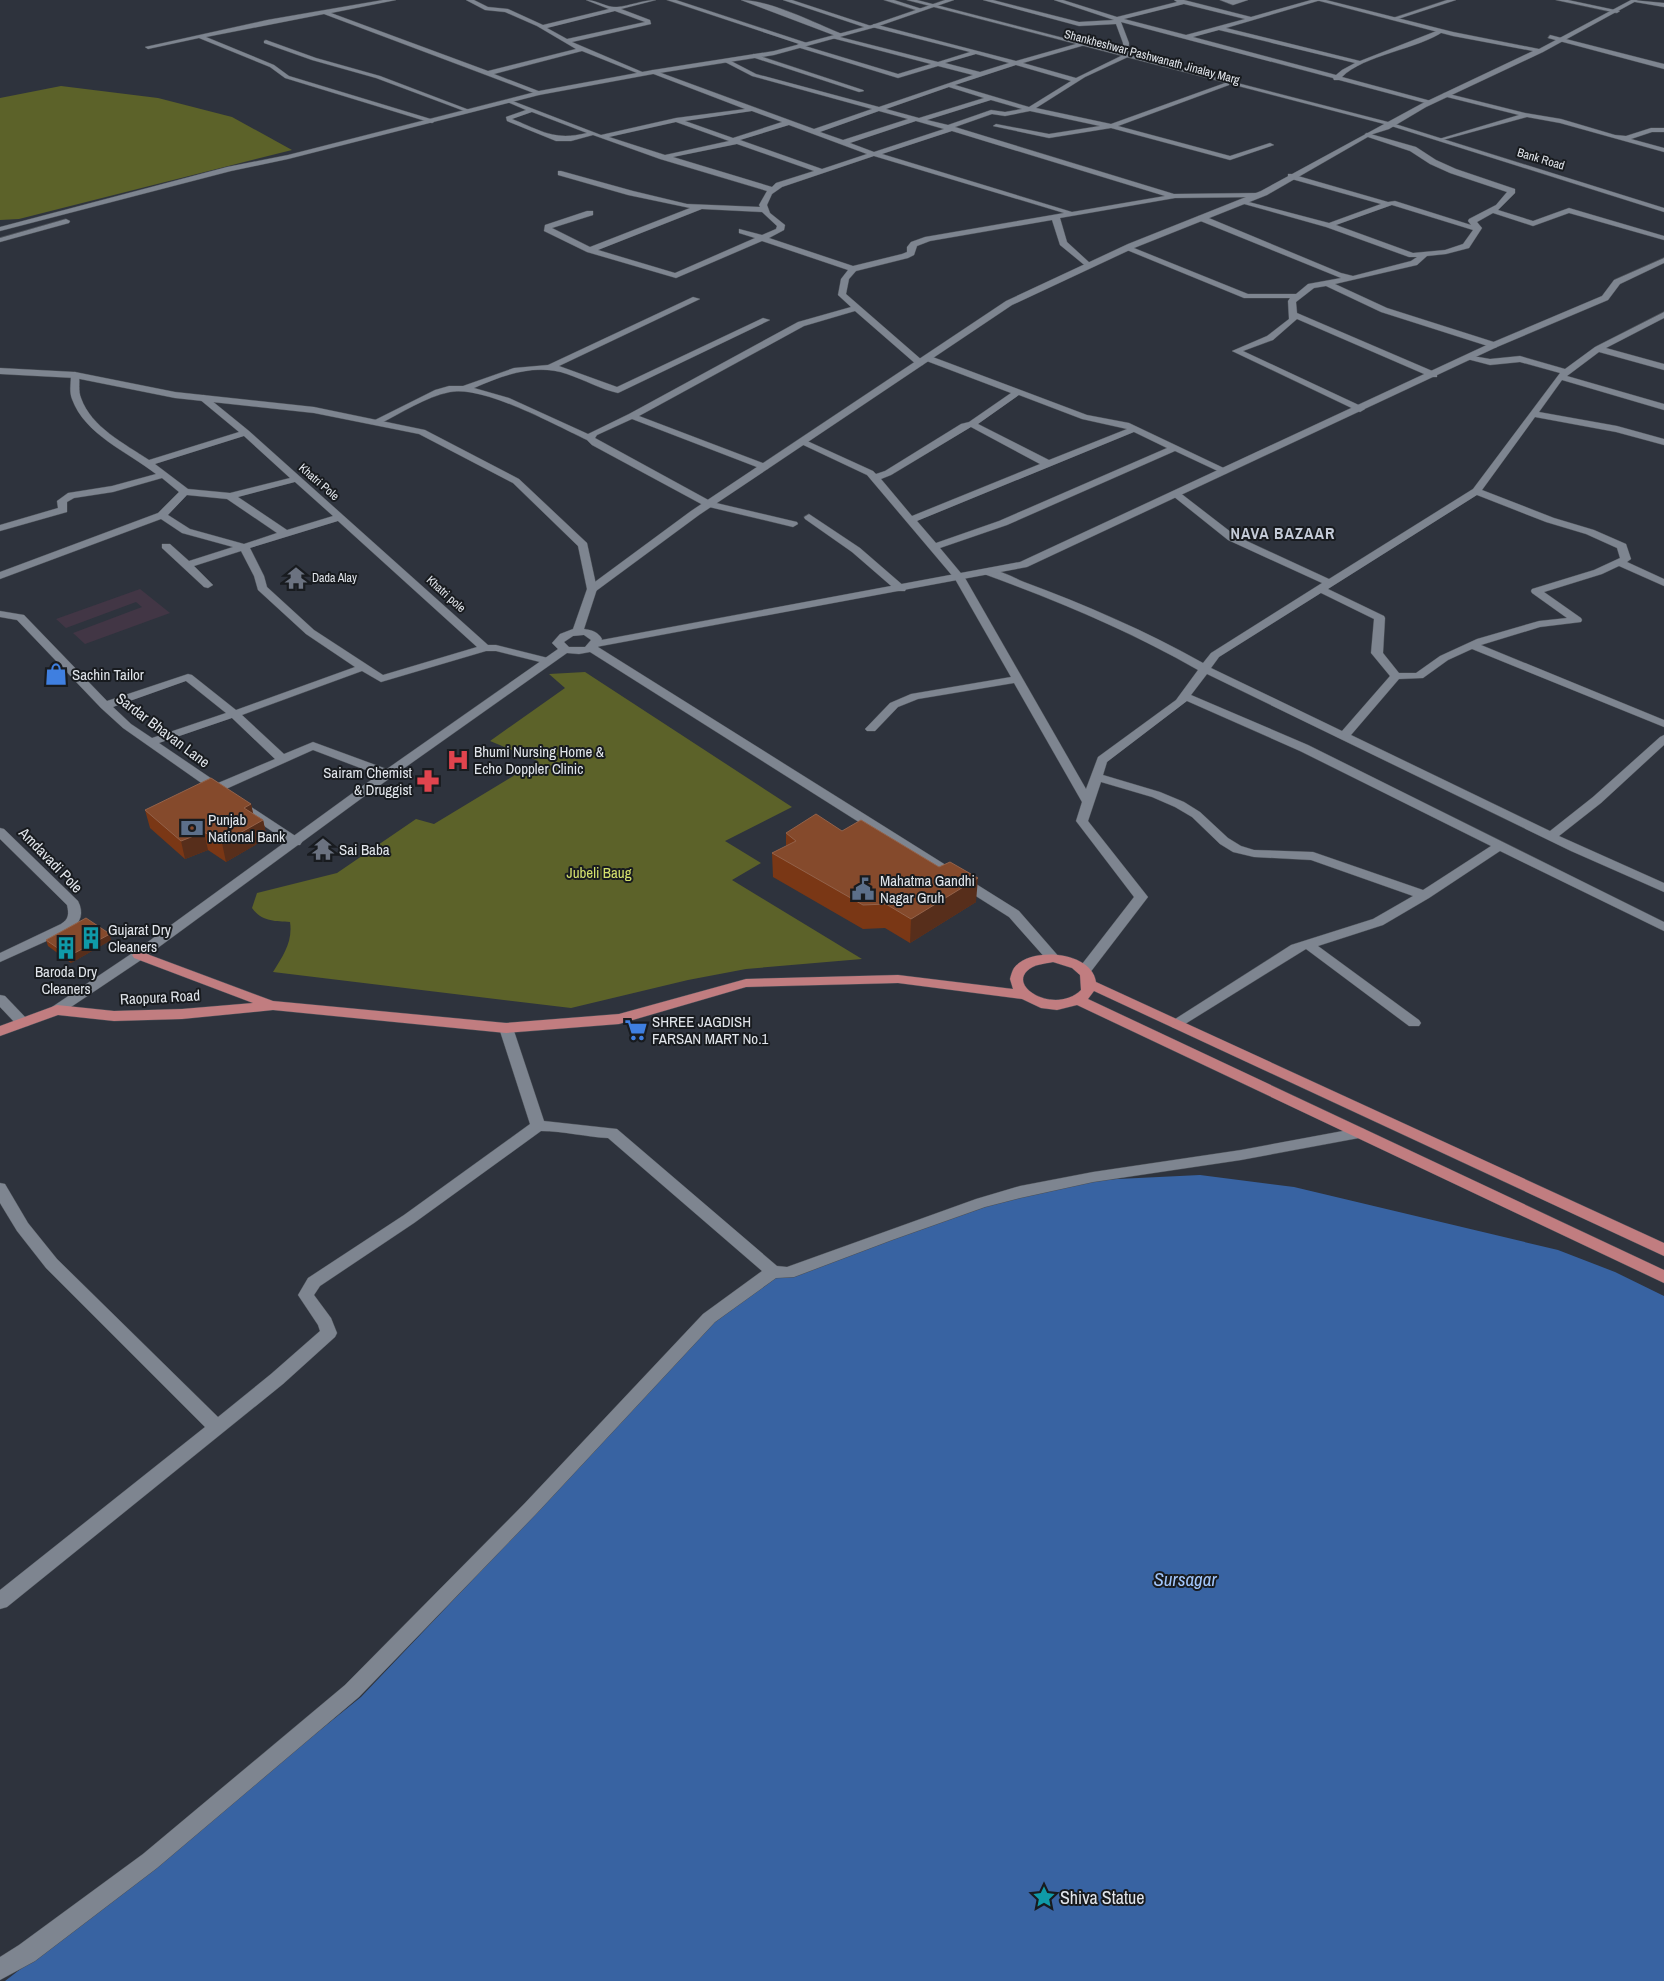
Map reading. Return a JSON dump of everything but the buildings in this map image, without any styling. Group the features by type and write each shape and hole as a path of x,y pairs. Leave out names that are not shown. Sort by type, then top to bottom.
{"main road":[{"path":"139,955 272,1005 506,1028 619,1019 746,983 898,979 1024,996 1034,1001 1051,1005 1068,1004 1078,1000 1088,990 1087,978"},
{"path":"1024,996 1018,989 1016,981 1017,974 1022,967 1030,962 1052,958 1071,962 1087,978 1176,1024 1664,1250"},
{"path":"1078,1000 1664,1277"},
{"name":"Raopura Road","path":"0,1031 57,1010 114,1016 182,1014 272,1005"}],"street":[{"path":"148,47 393,0"},
{"path":"469,0 488,9 506,10 542,27 567,42 644,74"},
{"path":"567,42 649,23 648,21 588,0"},
{"path":"542,27 653,0"},
{"path":"670,0 898,76 976,52"},
{"path":"744,0 788,14 837,36 979,74"},
{"path":"786,0 871,26 1017,62 1076,80"},
{"name":"Shankheshwar Pashwanath Jinalay Marg","path":"887,0 1119,59 1275,102"},
{"path":"910,0 1083,44 1228,84 1390,124 1411,132"},
{"path":"0,229 230,169 288,157 432,121 508,100 653,72 754,56 802,45 871,26 951,0"},
{"path":"986,0 1079,24 1117,21 1180,1 1251,19"},
{"path":"1057,0 1117,21 1418,100"},
{"path":"1223,0 1234,3 1244,0"},
{"path":"1186,38 1319,0 1441,31 1541,51"},
{"path":"1394,20 1453,0"},
{"path":"1559,0 1617,11"},
{"path":"1410,104 1418,100 1445,95 1541,51 1635,0 1664,5"},
{"path":"1595,13 1610,4"},
{"path":"324,12 539,93"},
{"path":"1517,52 1587,18"},
{"path":"1117,21 1126,43 1126,56"},
{"path":"1219,28 1360,63"},
{"path":"1336,79 1344,71 1360,63 1441,31"},
{"path":"199,36 272,66 287,77 432,121"},
{"path":"1550,37 1664,67"},
{"path":"266,42 378,77 469,111"},
{"path":"814,132 979,74 1083,44"},
{"path":"486,74 583,49"},
{"path":"754,56 860,91"},
{"path":"590,212 547,229 590,250 676,276 780,230 781,225 762,205 769,193 779,185 991,112 1005,114 1030,109 1076,80 1126,56"},
{"path":"727,61 754,75 949,128 1175,196"},
{"path":"653,72 871,153 1072,213"},
{"path":"1434,92 1466,77"},
{"path":"996,126 1049,136 1111,126 1228,84"},
{"path":"949,85 1030,109 1111,126 1230,158 1270,145"},
{"path":"1445,95 1561,122 1664,150"},
{"path":"842,143 992,98"},
{"path":"1383,130 1427,99"},
{"path":"508,100 597,135 772,190"},
{"path":"533,110 508,118 556,139 571,139 751,109"},
{"path":"1441,140 1525,115"},
{"path":"592,589 709,504 1009,303 1126,248 1258,195 1369,132 1378,121 1386,117"},
{"path":"676,120 821,171"},
{"path":"662,157 735,141 788,123"},
{"path":"1369,132 1383,130 1411,132"},
{"path":"1621,138 1651,130 1664,130"},
{"path":"1240,202 1329,225 1412,255 1424,255 1466,246 1478,228 1472,221 1500,207 1512,191 1453,171 1433,162 1413,149 1369,132"},
{"name":"Bank Road","path":"1411,132 1664,210"},
{"path":"1025,150 1047,144"},
{"path":"82,216 250,170 288,157"},
{"path":"561,173 631,193 687,206 765,210"},
{"path":"1291,176 1388,204"},
{"path":"742,231 760,239 853,269 905,256 911,253 911,247 914,244 928,239 1175,196 1258,195"},
{"path":"1329,225 1392,203 1476,229"},
{"path":"590,250 701,207"},
{"path":"1493,211 1533,224 1569,210 1664,238"},
{"path":"1055,216 1063,243 1088,266"},
{"path":"1201,218 1339,275 1353,278"},
{"path":"0,240 73,219"},
{"path":"1126,248 1247,296 1299,296"},
{"path":"1360,409 1236,351 1270,338 1293,320 1292,301 1311,286 1414,263 1424,255"},
{"path":"593,646 597,639 594,635 577,632 570,633 560,639 558,643 565,649 582,651 593,646 1023,565 1494,345 1605,298 1617,282 1664,260"},
{"path":"853,269 845,279 842,295 924,360 1085,417 1126,425 1225,471"},
{"path":"1327,283 1384,310 1494,345"},
{"path":"548,368 696,299"},
{"path":"590,438 594,433 632,416 801,324 857,308"},
{"path":"1293,314 1434,374"},
{"path":"1087,978 1140,897 1082,821 1102,760 1180,702 1215,655 1476,491 1564,375 1598,349 1664,315"},
{"path":"463,389 499,373 536,366 566,370 607,388 618,390 766,320"},
{"path":"1598,349 1664,367"},
{"path":"1470,357 1490,362 1520,359 1664,407"},
{"path":"0,371 75,375 175,395 314,410 422,432 516,481 583,545 592,589 577,632"},
{"path":"75,375 76,397 83,412 110,438 148,463 185,492 230,496 296,479"},
{"path":"376,422 425,398 456,388 482,391 590,438 595,443 709,504 793,524"},
{"path":"875,478 888,473 964,426 972,424 1018,392"},
{"name":"Khatri Pole","path":"203,398 246,432 340,517"},
{"path":"1533,414 1617,429 1664,442"},
{"path":"632,416 765,467"},
{"path":"972,424 1048,464"},
{"path":"910,520 1134,429"},
{"path":"148,463 246,432"},
{"path":"802,442 870,473 960,578 1088,802"},
{"path":"934,547 1003,523 1174,448"},
{"path":"0,528 63,510 62,501 71,495 113,489 163,474"},
{"path":"1344,736 1396,676 1419,676 1444,658 1472,645 1539,624 1577,620 1536,591 1598,572 1626,558 1622,546 1590,532 1550,520 1476,491"},
{"path":"0,576 162,516 185,492"},
{"path":"1176,494 1232,538 1330,583"},
{"path":"230,496 285,534"},
{"path":"162,516 186,532 244,547 259,576 262,588 310,632 381,679 485,648 496,648 548,661"},
{"name":"Khatri Pole","path":"187,565 340,517"},
{"name":"Khatri pole","path":"340,517 485,648"},
{"path":"809,518 856,550 901,589"},
{"path":"166,546 208,585"},
{"path":"1618,562 1664,583"},
{"path":"988,572 1066,600 1551,836 1664,888"},
{"path":"1320,589 1380,618 1377,653 1396,676"},
{"name":"Sardar Bhavan Lane","path":"0,614 20,618 105,706 128,726 296,842"},
{"path":"1472,645 1664,724"},
{"path":"593,646 1014,914 1052,958"},
{"path":"57,1010 139,955 388,774 565,649"},
{"path":"151,742 364,667"},
{"path":"105,706 188,676 234,714 282,759"},
{"path":"871,729 894,705 915,696 1017,679"},
{"path":"1185,696 1304,748 1664,927"},
{"path":"1551,836 1597,800 1664,739"},
{"path":"218,788 313,746 388,774"},
{"path":"1096,777 1178,804 1192,812 1236,848 1247,852 1298,853 1313,856 1424,894"},
{"name":"Amdavadi Pole","path":"0,832 73,904 76,915 74,922 66,928 0,958"},
{"path":"1176,1024 1296,948 1378,922 1498,846"},
{"path":"1307,944 1414,1023"},
{"path":"0,999 23,1023"},
{"path":"506,1028 538,1126"},
{"path":"0,1601 277,1379 329,1333 328,1323 309,1302 306,1295 314,1282 409,1219 538,1126 556,1126 585,1132 612,1134 773,1272 788,1273 980,1203 1020,1192 1093,1177 1232,1157 1359,1133"},
{"path":"0,1188 38,1247 50,1261 83,1297 217,1427"},
{"path":"0,1969 27,1953 150,1861 352,1691 531,1508 709,1318 773,1272"}],"shaded area":[{"path":"140,589 170,613 85,644 73,633 142,607 136,602 66,628 56,619"}],"green space":[{"path":"61,86 158,98 232,117 292,150 19,219 0,220 0,98"},
{"name":"Jubeli Baug","path":"585,672 792,807 725,841 761,863 732,880 862,959 746,969 688,980 571,1008 273,972 289,942 290,922 269,920 256,913 252,908 257,893 337,873 416,819 434,824 538,761 490,741 565,688 549,674"}],"water":[{"name":"Sursagar","path":"1200,1175 1294,1187 1558,1250 1615,1272 1664,1296 1664,1981 5,1981 106,1903 361,1697 537,1512 713,1320 776,1276 838,1258 1024,1195 1097,1180"}],"place":[{"name":"Dada Alay","path":"296,578"},
{"name":"Sachin Tailor","path":"56,674"},
{"name":"Bhumi Nursing Home & Echo Doppler Clinic","path":"458,760"},
{"name":"Sairam Chemist & Druggist","path":"428,781"},
{"name":"Punjab National Bank","path":"192,828"},
{"name":"Sai Baba","path":"323,849"},
{"name":"Mahatma Gandhi Nagar Gruh","path":"863,889"},
{"name":"Gujarat Dry Cleaners","path":"91,938"},
{"name":"Baroda Dry Cleaners","path":"66,948"},
{"name":"SHREE JAGDISH FARSAN MART No.1","path":"636,1030"},
{"name":"Shiva Statue","path":"1044,1897"}],"district":[{"name":"NAVA BAZAAR","path":"1283,533"}]}
